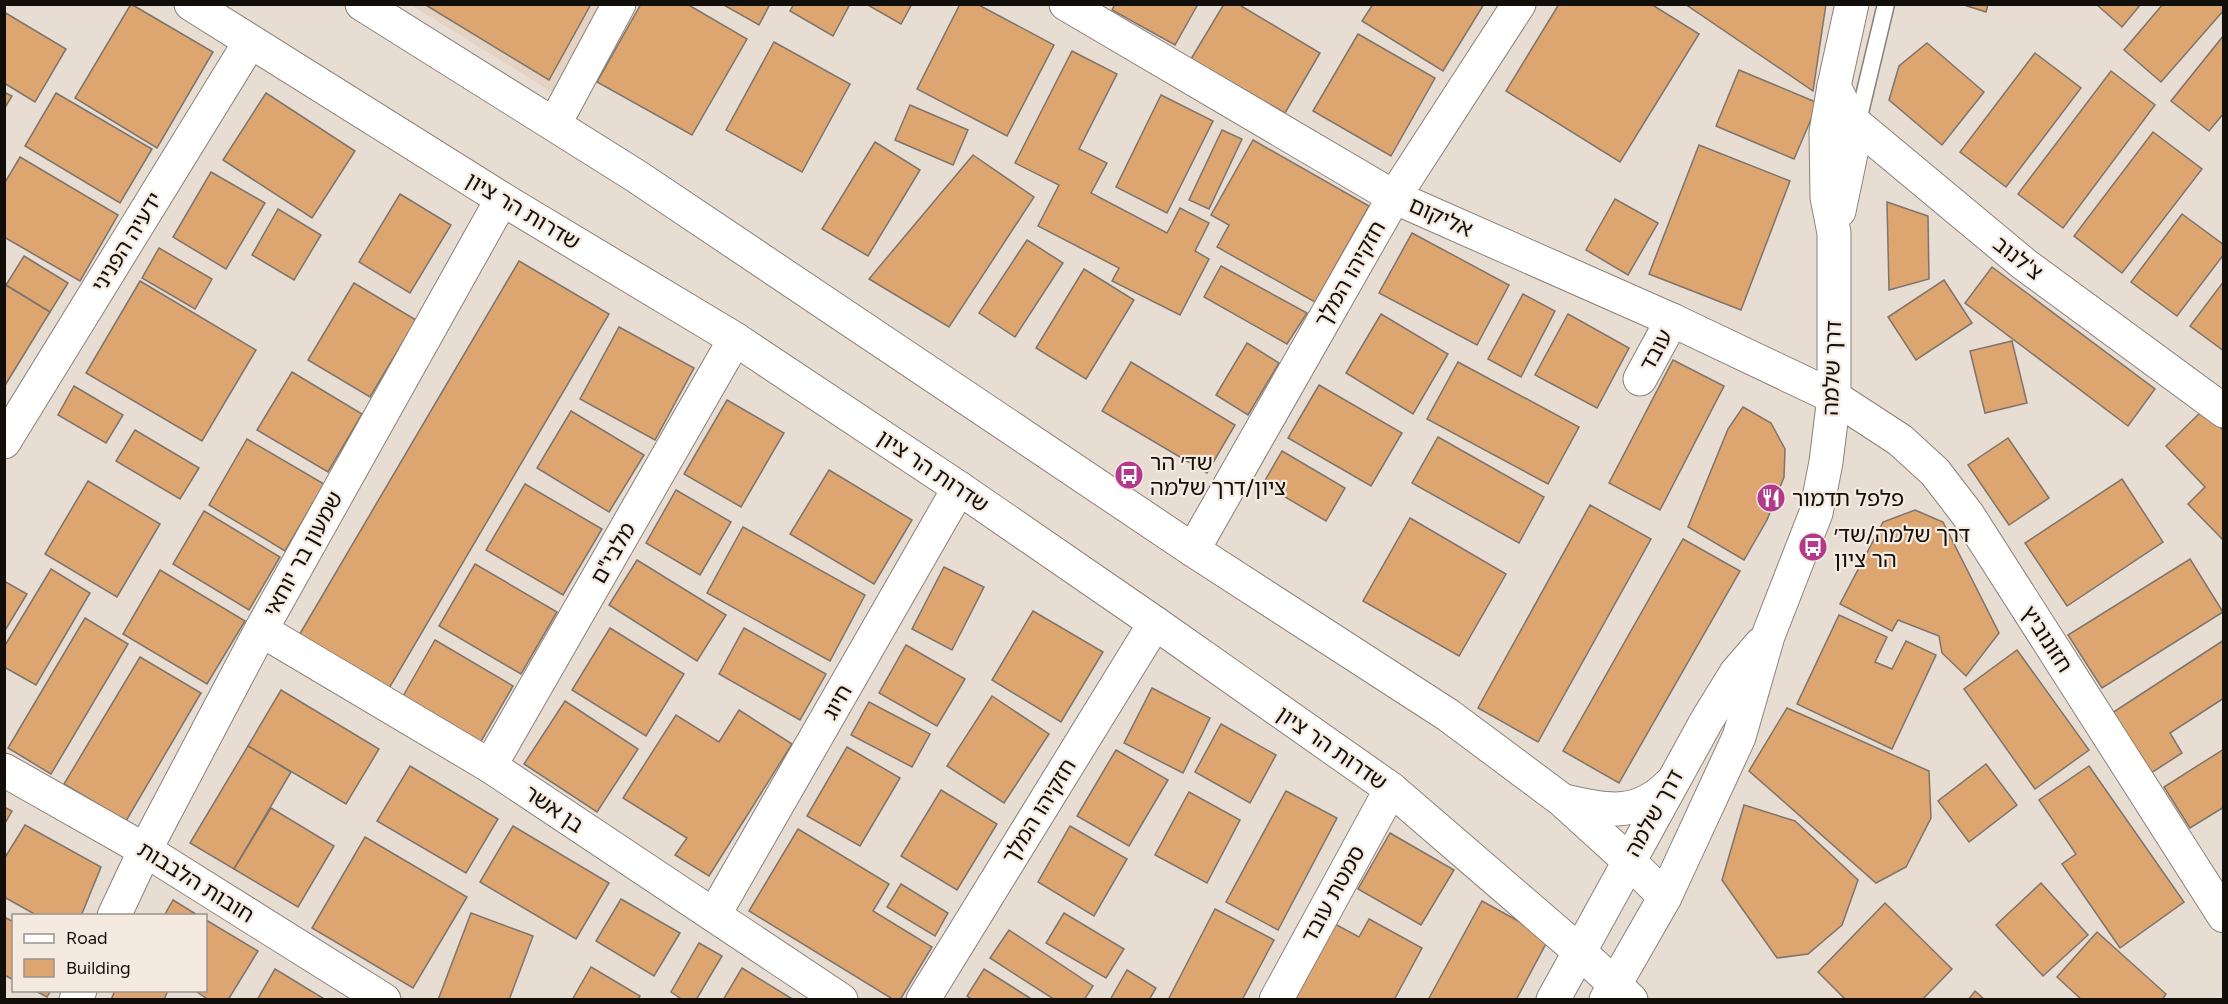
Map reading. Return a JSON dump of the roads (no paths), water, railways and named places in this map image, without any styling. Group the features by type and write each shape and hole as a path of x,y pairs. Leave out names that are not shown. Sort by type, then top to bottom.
{"street":[{"name":"שדרות הר ציון","path":"191,4 502,199 735,339 1155,623 1391,789 1579,951 1617,994"},
{"path":"362,4 555,123 1194,550 1448,714 1563,800 1665,897"},
{"path":"555,123 619,4"},
{"name":"אליקום","path":"1066,4 1394,197 1672,320 1834,397"},
{"name":"חזקיהו המלך","path":"1194,550 1394,197 1519,4"},
{"name":"דרך שלמה","path":"1617,994 1739,737 1768,636 1816,513 1826,462 1834,397 1834,233 1827,197 1826,132 1852,4"},
{"name":"ידעיה הפניני","path":"4,441 250,42"},
{"name":"צ'לנוב","path":"1834,86 1848,115 1857,125 2024,264 2223,411"},
{"name":"דרך שלמה","path":"1834,233 1844,195 1857,125"},
{"name":"שמעון בר יוחאי","path":"114,914 145,850 261,630 502,199"},
{"name":"עובד","path":"1640,380 1672,320"},
{"name":"מלבי\"ם","path":"490,766 735,339"},
{"name":"חזונוביץ","path":"1834,397 1900,440 1935,472 1968,515 2223,916"},
{"name":"חיוג","path":"714,915 959,489"},
{"name":"חזקיהו המלך","path":"923,999 1155,623"},
{"name":"בן אשר","path":"261,630 490,766 841,999"},
{"name":"דרך שלמה","path":"1553,999 1671,783 1736,673 1768,636"},
{"name":"חובות הלבבות","path":"4,770 145,850 384,999"},
{"path":"1563,800 1618,810 1657,797 1671,783"},
{"name":"סמטת עובד","path":"1276,999 1391,789"}],"lane":[{"name":"דרך שלמה","path":"1857,125 1886,4"}],"place":[{"name":"שד׳ הר ציון/דרך שלמה","path":"1129,475"},
{"name":"פלפל תדמור","path":"1771,498"},
{"name":"דרך שלמה/שד׳ הר ציון","path":"1813,547"}]}
